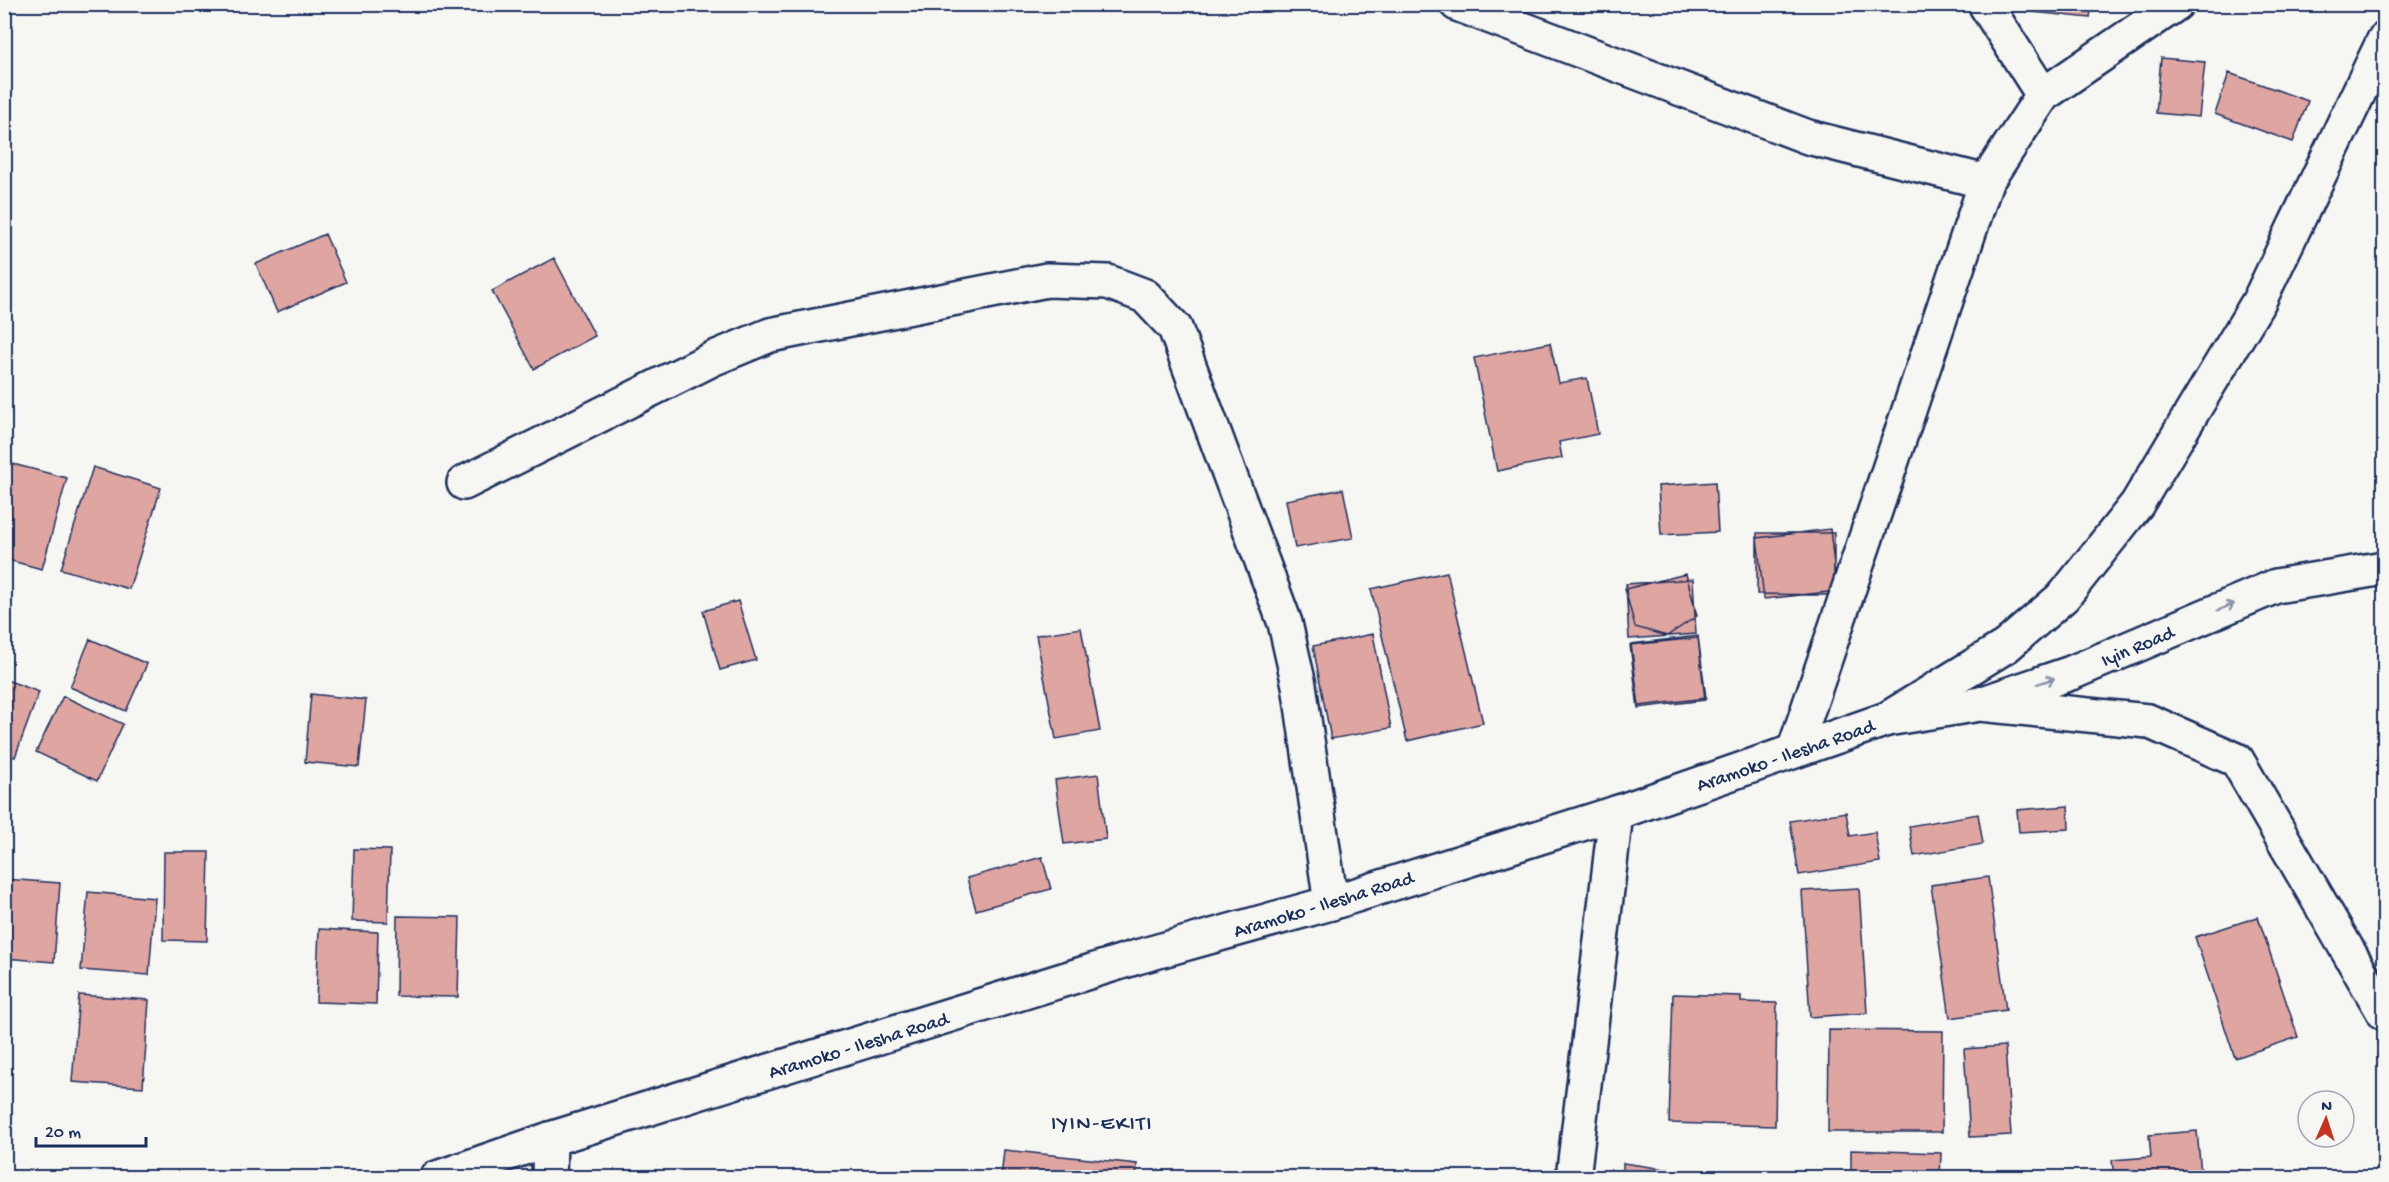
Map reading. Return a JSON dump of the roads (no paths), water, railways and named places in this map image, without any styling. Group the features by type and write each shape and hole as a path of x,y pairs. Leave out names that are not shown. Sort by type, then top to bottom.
{"street":[{"path":"1457,4 1663,80 1808,137 1986,182"},
{"path":"1985,4 2043,95"},
{"path":"1794,751 1986,182 2043,95 2176,4"},
{"name":"Aramoko - Ilesha Road","path":"437,1178 550,1139 1125,960 1331,903 1616,813 1887,719 2006,646 2064,596 2137,504 2259,301 2385,40"},
{"path":"464,483 712,359 770,335 1047,280 1108,282 1145,296 1175,328 1285,622 1299,685 1331,903"},
{"name":"Iyin Road","path":"1887,719 1980,704 2071,673 2276,586 2385,568"},
{"path":"1980,704 2148,721 2236,760 2385,1013"},
{"path":"1573,1178 1616,813"},
{"path":"549,1178 550,1139"}],"district":[{"name":"IYIN-EKITI","path":"1102,1121"}]}
